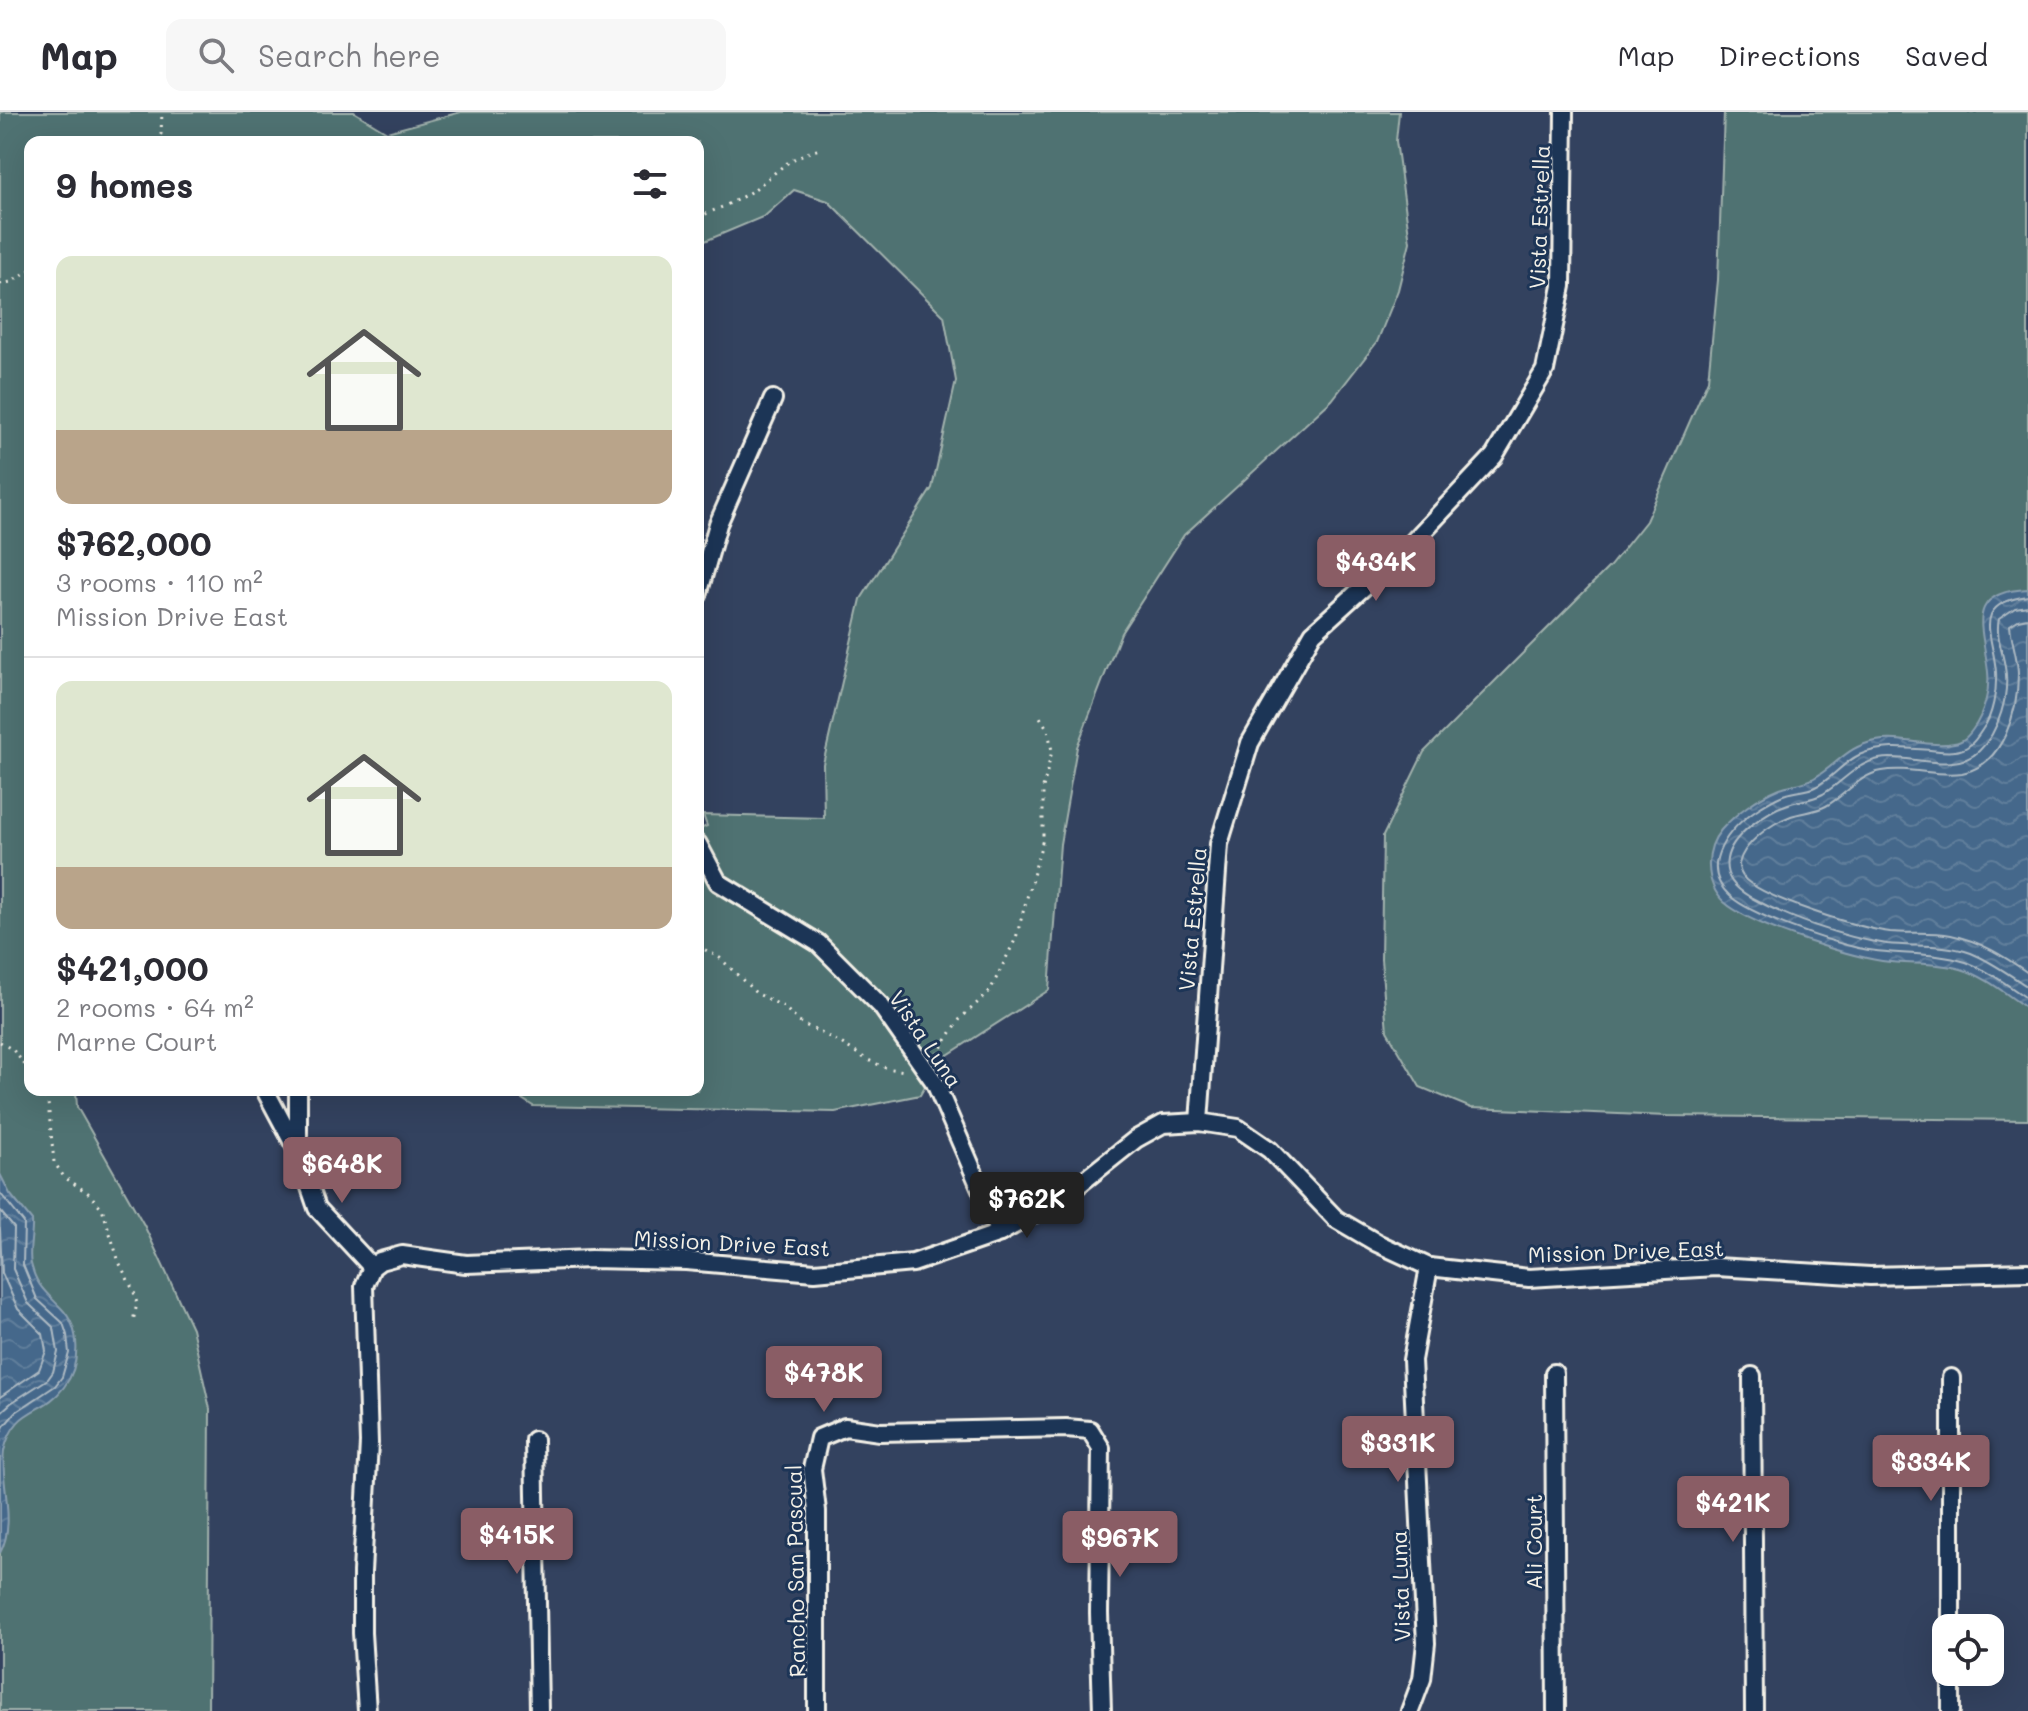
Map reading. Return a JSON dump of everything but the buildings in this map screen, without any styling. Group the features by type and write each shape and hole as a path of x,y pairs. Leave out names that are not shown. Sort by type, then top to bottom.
{"street":[{"name":"Vista Estrella","path":"1199,1122 1219,844 1250,743 1313,633 1410,545 1494,456 1545,370 1562,286 1564,112"},
{"path":"704,574 718,524 773,399"},
{"name":"Vista Luna","path":"704,855 718,882 818,943 881,1006 935,1083 1000,1233"},
{"path":"268,1096 298,1152 317,1208 372,1267 364,1286 369,1443 362,1633 367,1711"},
{"path":"298,1096 298,1152"},
{"name":"Mission Drive East","path":"372,1267 390,1257 402,1255 466,1264 638,1260 815,1272 913,1263 1000,1233 1072,1190 1136,1139 1163,1124 1199,1122 1238,1128 1270,1150 1336,1219 1377,1243 1429,1267 1529,1278 1716,1267 1870,1276 2028,1272"},
{"name":"Vista Luna","path":"1410,1711 1422,1679 1426,1643 1412,1360 1429,1267"},
{"name":"Ali Court","path":"1554,1373 1556,1711"},
{"path":"1752,1376 1754,1711"},
{"path":"1951,1378 1951,1614"},
{"name":"Rancho San Pascual","path":"817,1711 817,1511 812,1469 819,1438 845,1427 880,1432 1090,1430 1101,1448 1099,1613 1102,1711"},
{"path":"534,1440 539,1711"},
{"path":"1951,1686 1951,1711"}],"path":[{"path":"160,136 162,112"},
{"path":"704,214 756,188 783,163 802,153 821,149"},
{"path":"0,284 11,282 24,274"},
{"path":"937,1054 960,1019 990,991 1016,938 1043,839 1043,788 1052,751 1048,730 1040,717"},
{"path":"704,949 720,958 756,993 784,1007 799,1022 876,1064 897,1071 909,1071"},
{"path":"0,1042 13,1050 24,1064"},
{"path":"44,1096 48,1103 54,1162 64,1177 88,1193 102,1208 119,1262 134,1292 137,1304 133,1321"}],"green space":[{"path":"0,112 354,112 387,132 461,112 1399,112 1396,141 1410,242 1398,290 1377,342 1332,400 1184,535 1121,633 1077,747 1060,844 1049,990 940,1060 920,1095 835,1112 533,1106 517,1096 704,1096 704,827 707,826 704,815 824,818 823,764 861,599 932,488 956,381 944,316 828,201 794,190 765,216 704,241 704,136 24,136 24,1096 76,1096 77,1107 144,1225 192,1328 210,1409 208,1711 0,1711"},
{"path":"1724,112 2028,112 2028,1120 1667,1116 1471,1108 1420,1087 1387,1031 1381,959 1383,836 1424,752 1610,566 1646,521 1708,380 1718,280"}],"water":[{"path":"2028,589 2028,1009 1970,972 1941,965 1882,961 1846,953 1776,930 1724,902 1710,877 1709,857 1721,830 1748,806 1780,788 1814,778 1866,743 1896,740 1945,744 1967,736 1980,716 1987,694 1988,672 1981,628 1985,606 1993,597"},
{"path":"0,1174 10,1194 32,1221 30,1254 33,1272 43,1289 68,1316 75,1336 76,1358 64,1387 47,1403 22,1418 9,1436 3,1464 7,1529 0,1553"}]}
